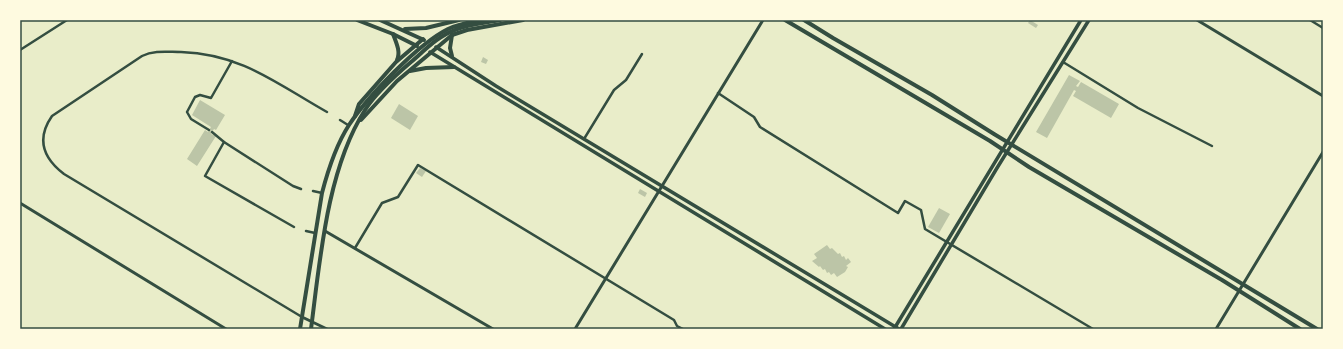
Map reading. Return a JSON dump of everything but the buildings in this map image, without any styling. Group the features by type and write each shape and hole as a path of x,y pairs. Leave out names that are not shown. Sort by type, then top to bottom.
{"main road":[{"path":"357,20 393,34 430,52 885,329"},
{"path":"380,20 403,29 452,56 496,86 584,140 897,328"},
{"path":"403,29 426,28 445,22 459,20"},
{"path":"354,118 396,71 448,29 483,20"},
{"path":"423,49 455,30 500,20"},
{"path":"360,122 408,72 452,35 467,30 523,20"},
{"path":"785,20 1300,329"},
{"path":"804,20 932,95 1006,142 1317,329"},
{"path":"897,328 946,242 1081,20"},
{"path":"897,328 952,245 1011,144 1089,20"},
{"path":"445,22 445,29 452,35"},
{"path":"393,34 399,50 399,56 396,62"},
{"path":"452,35 450,48 452,56"},
{"path":"300,329 322,193 328,173 359,104 396,62 423,39"},
{"path":"396,62 403,62 406,64 408,72"},
{"path":"408,72 426,68 454,67"},
{"path":"311,329 325,231 336,179 344,155 360,122 364,108"}],"street":[{"path":"20,50 67,20"},
{"path":"575,329 763,20"},
{"path":"1197,20 1323,96"},
{"path":"1310,20 1323,28"},
{"path":"327,112 270,77 219,56 203,53 148,53 52,116 44,131 42,142 51,162 64,174 302,318 312,321 327,329"},
{"path":"584,140 614,90 626,80 642,54"},
{"path":"209,130 191,119 187,112 195,97 200,95 211,98 232,61"},
{"path":"1063,62 1138,108 1212,146"},
{"path":"718,93 754,117 760,127 898,213 905,201 921,210 925,229 1093,329"},
{"path":"340,120 349,126"},
{"path":"212,132 224,142 293,186 301,189"},
{"path":"224,142 205,176 294,227"},
{"path":"1216,329 1323,152"},
{"path":"355,248 382,203 398,197 418,165 674,320 677,326 682,329"},
{"path":"313,191 322,193"},
{"path":"20,203 226,329"},
{"path":"306,231 315,233"},
{"path":"325,231 493,329"}]}
